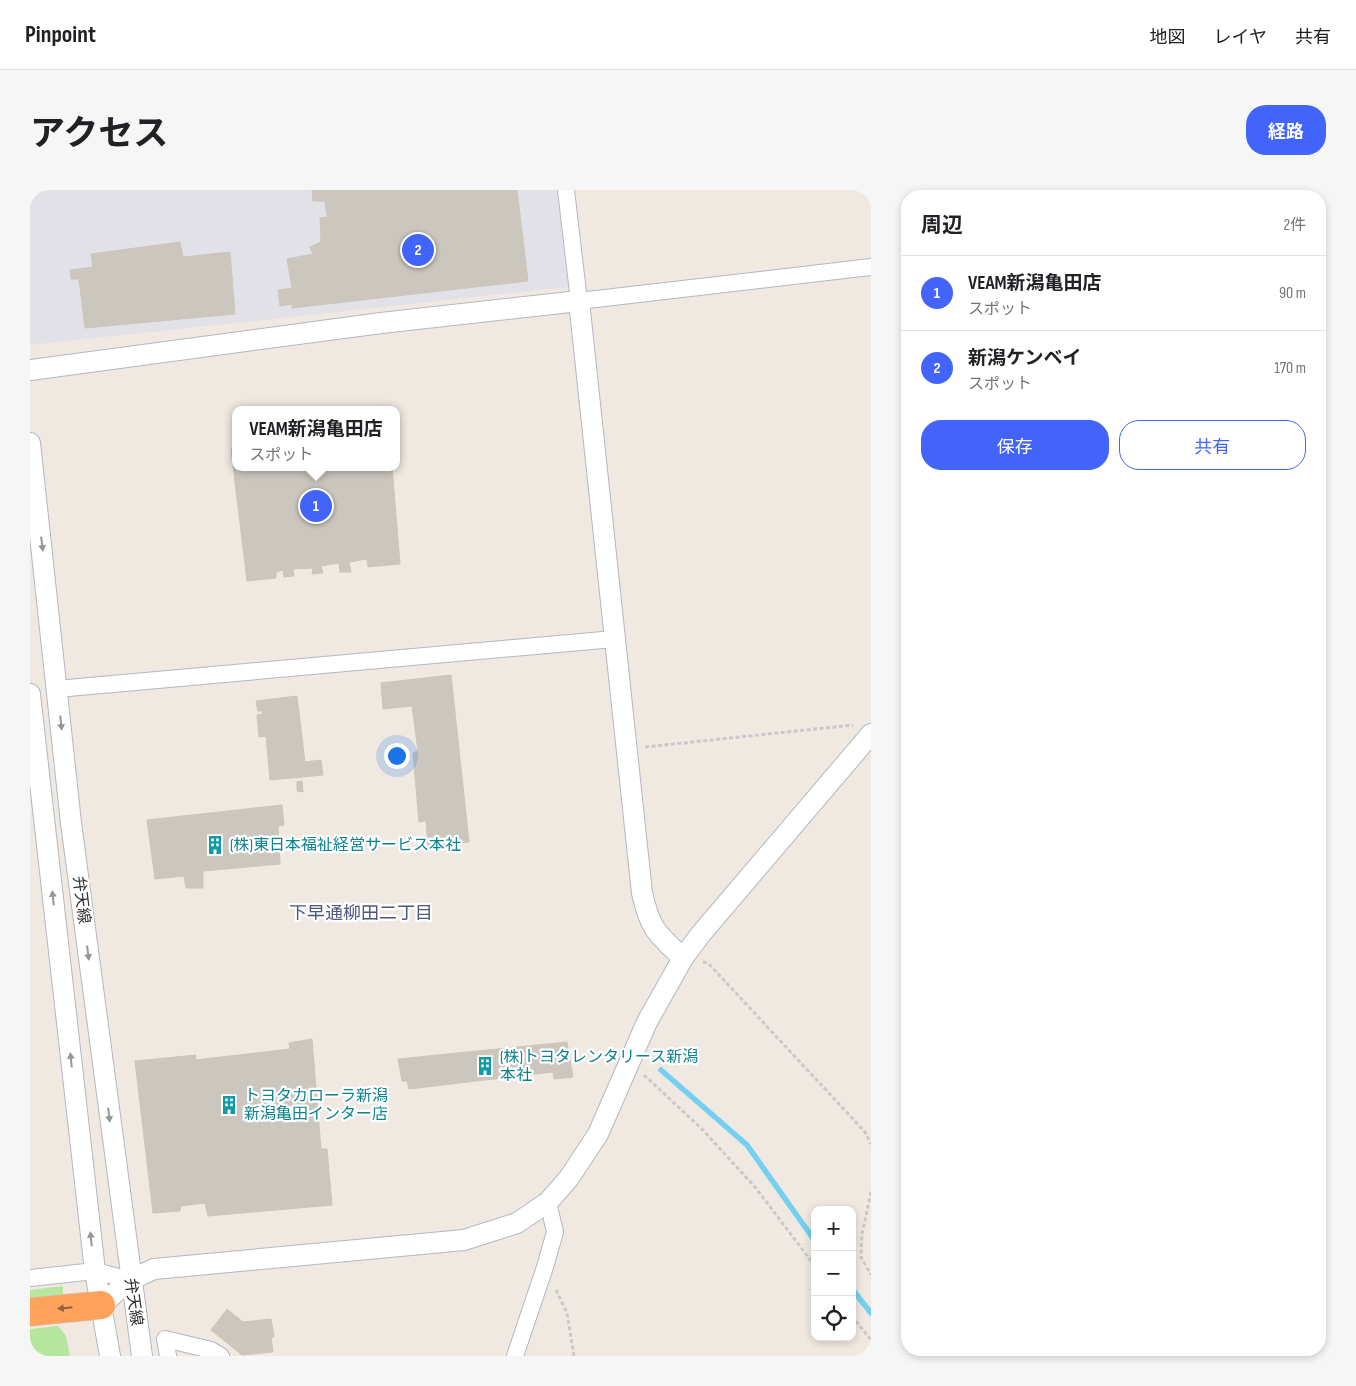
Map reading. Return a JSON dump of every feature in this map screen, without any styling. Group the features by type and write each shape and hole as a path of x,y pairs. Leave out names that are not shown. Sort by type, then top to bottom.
{"highway":[{"path":"30,1312 101,1304"}],"street":[{"path":"566,190 642,893 647,918 656,931 683,958"},
{"path":"30,370 381,323 871,267"},
{"name":"弁天線","path":"30,443 71,823 130,1280 142,1356"},
{"path":"57,689 614,639"},
{"name":"弁天線","path":"30,694 95,1271 110,1356"},
{"path":"101,1304 130,1280 154,1269 464,1240 517,1223 548,1202 570,1178 598,1134 647,1022 683,958 863,730"},
{"path":"515,1356 555,1232 548,1202"},
{"path":"30,1278 95,1271 130,1280"},
{"path":"168,1356 165,1339 211,1350 221,1356"}],"path":[{"path":"627,749 863,730"},
{"path":"683,958 708,964 865,1132 871,1144"},
{"path":"627,1065 648,1077 742,1172 756,1187 811,1261"},
{"path":"871,1192 862,1234 861,1257 871,1276"},
{"path":"545,1267 568,1313 574,1356"},
{"path":"856,1321 871,1340"}],"shaded area":[{"path":"30,190 558,190 569,287 30,345"}],"green space":[{"path":"63,1286 63,1297 30,1302 30,1290"},
{"path":"58,1326 66,1336 70,1356 30,1356 30,1329"}],"building":[{"path":"312,190 517,190 528,281 292,308 292,304 280,306 278,290 292,288 287,259 313,254 310,247 321,242 320,218 327,217 325,201 313,201"},
{"path":"180,242 183,257 230,252 235,314 85,328 79,279 71,279 70,270 93,267 91,254"},
{"path":"234,471 392,471 400,564 368,567 367,559 349,562 351,572 340,572 339,563 321,566 323,573 312,574 313,568 293,569 294,576 284,577 283,570 276,572 276,578 247,581"},
{"path":"451,675 469,842 428,847 426,821 419,822 413,753 418,751 412,706 383,709 381,683"},
{"path":"297,696 305,762 321,760 323,775 270,780 266,736 259,737 257,715 263,714 262,711 258,711 256,701"},
{"path":"302,781 303,792 297,791 297,782"},
{"name":"(株)東日本福祉経営サービス本社","path":"282,805 284,825 278,826 280,864 203,871 203,888 186,888 184,876 155,879 147,820"},
{"name":"トヨタカローラ新潟 新潟亀田インター店","path":"312,1039 321,1149 327,1149 332,1205 208,1216 205,1203 181,1206 180,1211 153,1213 135,1061 196,1055 195,1060 290,1049 289,1043"},
{"name":"(株)トヨタレンタリース新潟 本社","path":"567,1042 573,1077 554,1079 553,1072 409,1089 407,1081 402,1081 398,1059"},
{"path":"227,1309 243,1322 271,1319 274,1337 271,1337 273,1352 242,1355 211,1330"}],"waterway":[{"path":"661,1070 747,1145 811,1235"},
{"path":"856,1294 871,1313"}],"place":[{"name":"新潟ケンベイ","path":"418,250"},
{"name":"VEAM新潟亀田店","path":"316,506"},
{"name":"(株)東日本福祉経営サービス本社","path":"215,845"},
{"name":"(株)トヨタレンタリース新潟 本社","path":"485,1066"},
{"name":"トヨタカローラ新潟 新潟亀田インター店","path":"229,1105"}],"district":[{"name":"下早通柳田二丁目","path":"361,913"}]}
